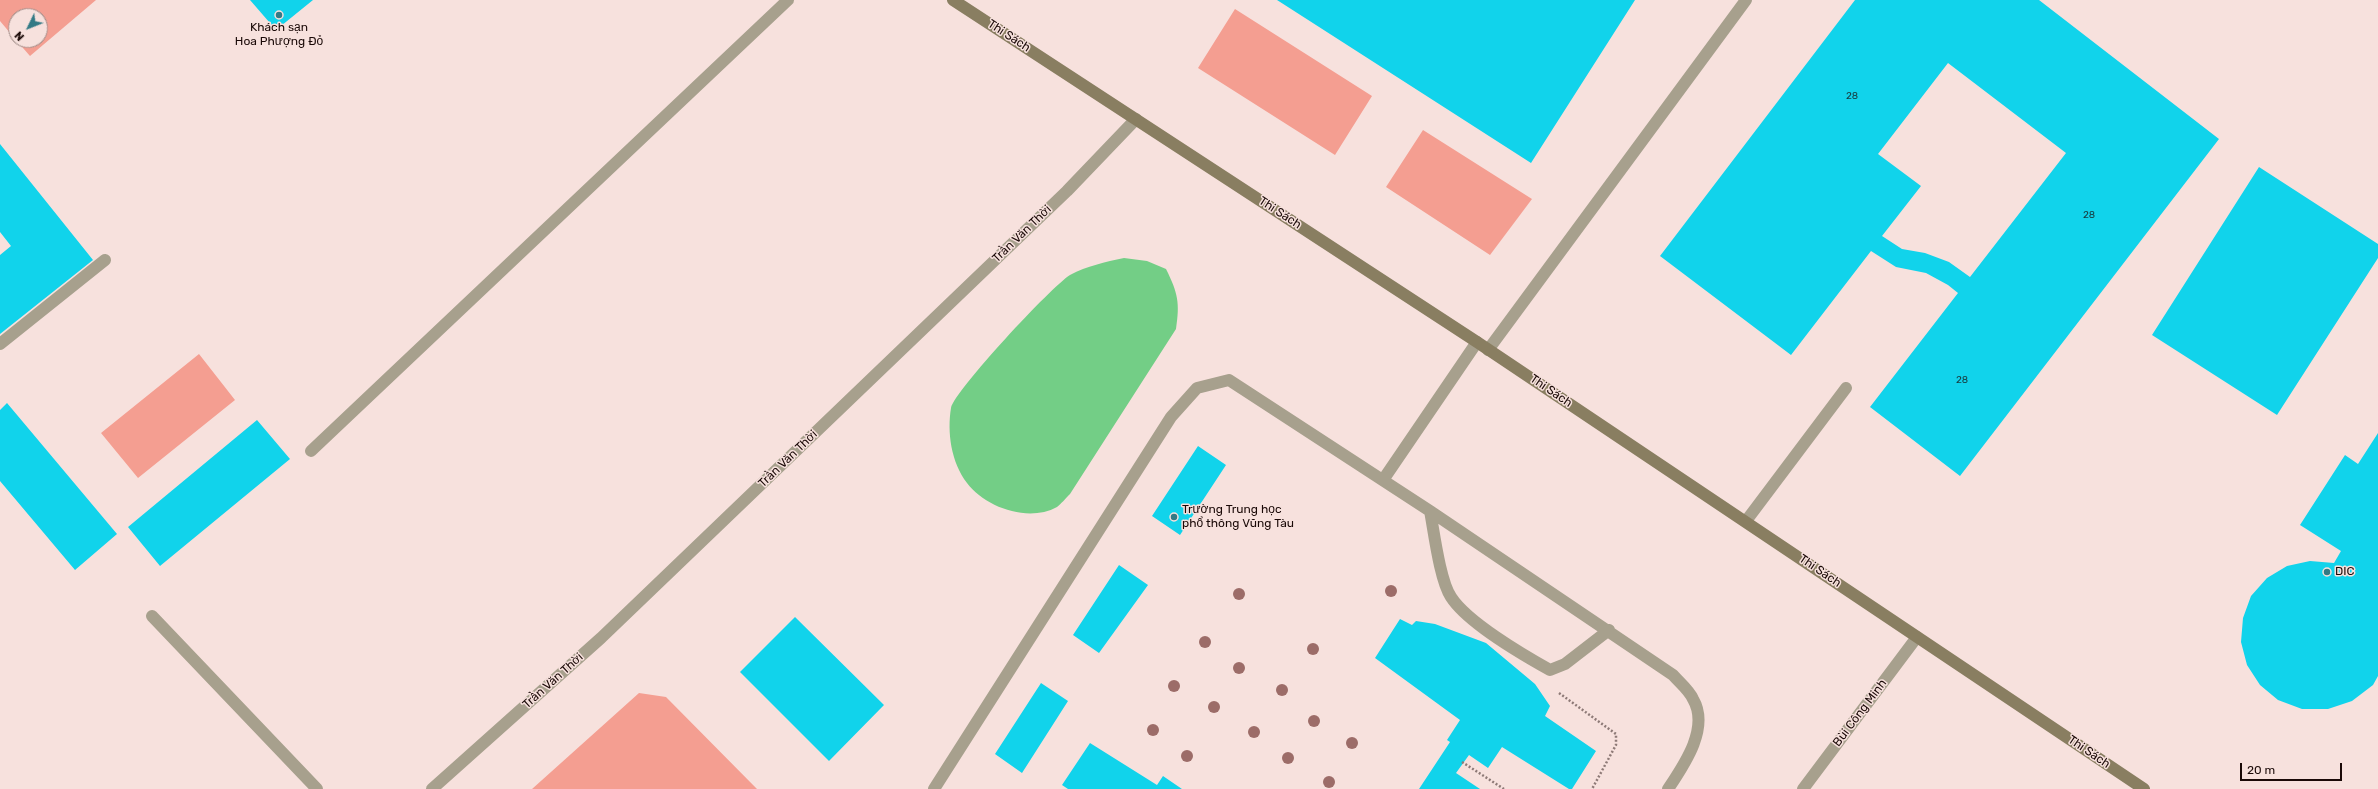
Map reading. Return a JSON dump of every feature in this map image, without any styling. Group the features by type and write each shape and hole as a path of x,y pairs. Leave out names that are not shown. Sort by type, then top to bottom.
{"street":[{"path":"311,451 788,0"},
{"name":"Thi Sách","path":"953,0 1477,342 2144,789"},
{"path":"1488,350 1746,0"},
{"name":"Trần Văn Thời","path":"432,789 601,638 1062,196 1136,119"},
{"path":"0,344 105,260"},
{"path":"1383,480 1477,342"},
{"path":"934,789 1171,418 1197,388 1229,380 1430,511 1609,630 1673,675 1694,699 1699,724 1694,744 1686,762 1668,789"},
{"path":"1746,521 1846,388"},
{"path":"1430,511 1440,562 1450,596 1465,615 1550,670 1565,664 1609,630"},
{"path":"152,616 316,789"},
{"name":"Bùi Công Minh","path":"1803,789 1917,636"}],"path":[{"path":"1462,762 1504,789"}],"shaded area":[{"path":"0,0 96,0 48,41 48,8 8,8 8,30 0,21"},
{"path":"1235,9 1372,96 1335,155 1198,68"},
{"path":"23,48 39,48 30,56"},
{"path":"1423,130 1532,199 1490,255 1386,187"},
{"path":"1124,258 1147,261 1166,269 1177,298 1178,312 1176,329 1070,494 1057,507 1046,512 1021,513 1008,510 985,499 975,492 967,483 957,466 950,437 951,408 969,381 1005,339 1060,283 1070,275 1083,269"},
{"path":"199,354 235,400 138,478 101,433"},
{"path":"639,693 666,697 757,789 532,789"}],"building":[{"name":"Khách sạn Hoa Phượng Đỏ","path":"250,0 313,0 276,30"},
{"path":"1277,0 1635,0 1531,163"},
{"path":"1855,0 2039,0 2219,139 1960,476 1870,407 1958,293 1948,285 1926,273 1896,267 1871,251 1791,355 1660,256","holes":["1948,63 2066,153 1970,277 1949,262 1925,253 1902,249 1882,236 1921,186 1878,154"]},
{"path":"0,144 93,260 0,334 0,255 11,246 0,232"},
{"path":"2259,167 2378,244 2378,258 2277,415 2152,335"},
{"path":"7,403 117,534 75,570 0,481 0,410"},
{"path":"257,420 290,459 160,566 128,527"},
{"name":"DIC","path":"2378,433 2378,676 2373,685 2352,701 2328,709 2302,709 2278,700 2260,685 2247,665 2241,642 2243,618 2251,596 2267,578 2287,566 2310,561 2334,563 2341,551 2300,525 2345,455 2358,464"},
{"path":"1198,446 1226,465 1180,535 1152,516"},
{"path":"1119,565 1148,585 1099,653 1073,635"},
{"path":"795,617 884,705 829,761 740,672"},
{"path":"1400,619 1412,625 1416,621 1435,624 1486,643 1535,684 1550,706 1545,716 1596,751 1572,789 1569,789 1502,747 1488,768 1469,755 1456,773 1480,789 1419,789 1450,742 1447,740 1460,720 1375,658"},
{"path":"1041,683 1068,701 1022,773 995,754"},
{"path":"1090,743 1157,785 1163,776 1182,789 1068,789 1062,785"}],"place":[{"name":"Khách sạn Hoa Phượng Đỏ","path":"279,15"},
{"name":"Trường Trung học phổ thông Vũng Tàu","path":"1174,517"},
{"name":"DIC","path":"2327,572"}]}
